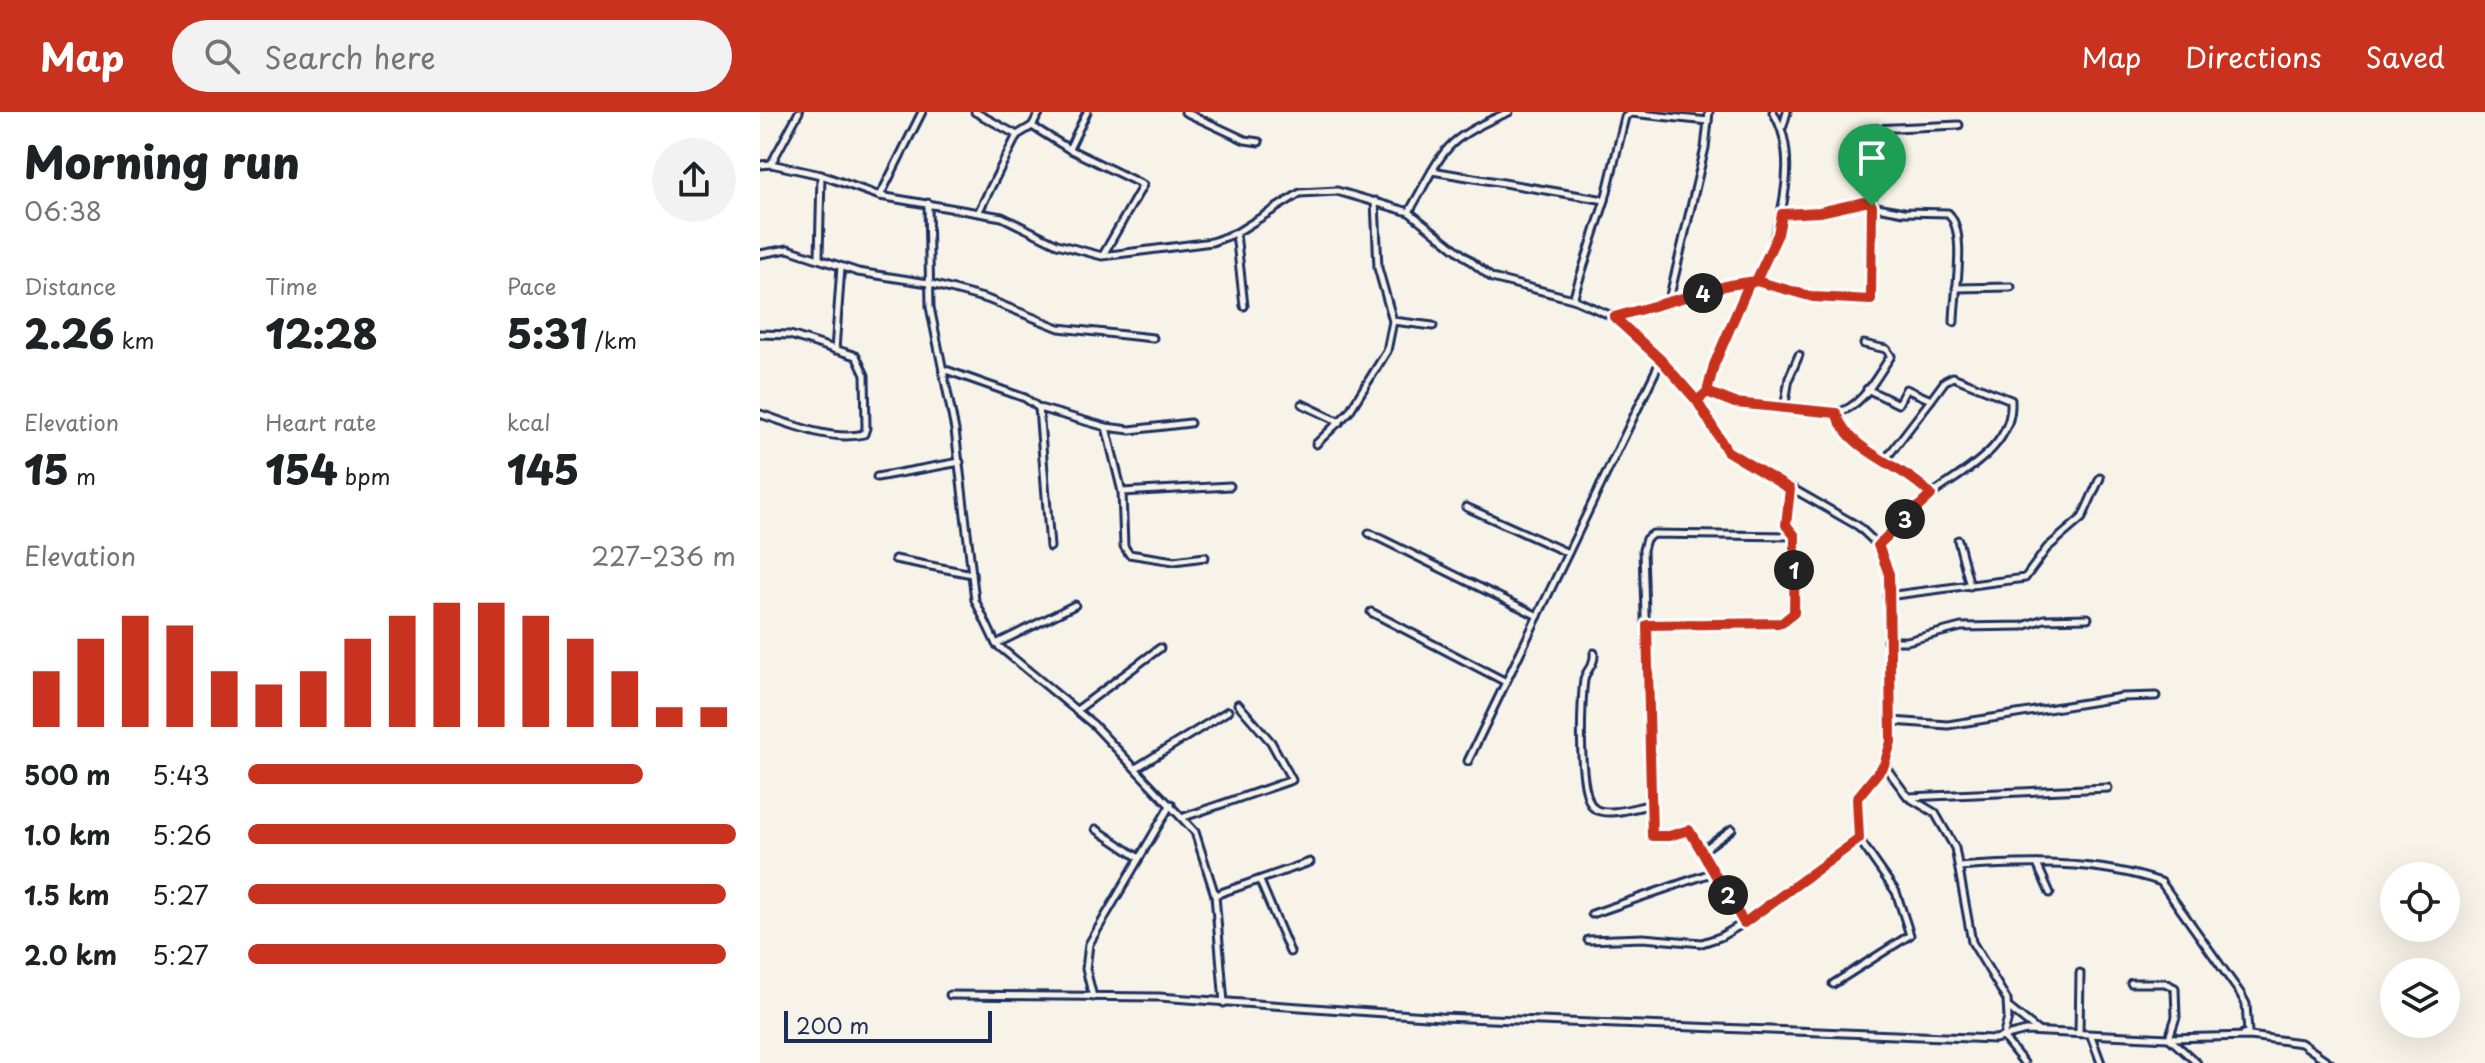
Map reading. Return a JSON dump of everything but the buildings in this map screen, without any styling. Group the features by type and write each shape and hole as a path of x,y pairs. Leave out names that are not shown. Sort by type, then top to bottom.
{"street":[{"path":"771,164 799,112"},
{"path":"880,196 922,112"},
{"path":"975,112 1017,135"},
{"path":"979,211 1017,135 1032,126 1040,112"},
{"path":"1069,149 1087,112"},
{"path":"1185,112 1245,140 1259,142"},
{"path":"1409,212 1446,146 1456,137 1509,112"},
{"path":"1668,304 1705,148 1709,112"},
{"path":"1773,112 1783,127"},
{"path":"1756,281 1778,234 1782,214 1783,127 1787,112"},
{"path":"1573,299 1605,200 1625,117 1631,113 1708,121"},
{"path":"1614,317 1729,285 1756,281 1813,297 1871,300 1873,129 1959,125"},
{"path":"1032,126 1069,149 1143,185 1102,256"},
{"path":"760,165 771,164 821,175 880,196 979,211 1028,227 1057,244 1102,256 1212,242 1236,233 1300,193 1326,189 1409,212 1492,278 1573,299 1614,317 1661,360 1697,401 1727,451 1858,526 1878,545 1889,574 1887,641 1892,721 1884,765 1857,798 1859,839 1896,892 1910,935 1833,984"},
{"path":"1432,171 1605,200"},
{"path":"819,257 821,175"},
{"path":"1316,444 1340,422 1387,351 1393,321 1378,268 1375,201"},
{"path":"928,203 928,283 960,462 975,600 996,644 1077,710 1184,817 1202,848 1215,895 1224,1003"},
{"path":"1782,214 1870,204 1904,212 1948,213 1955,220 1959,238 1954,322"},
{"path":"1236,233 1244,306"},
{"path":"760,254 782,249 819,257 841,267 928,283 1019,309 1059,328 1153,338"},
{"path":"835,350 841,267"},
{"path":"1697,401 1707,392 1714,365 1749,284"},
{"path":"1956,288 2011,287"},
{"path":"1393,321 1433,326"},
{"path":"760,334 790,335 856,356 863,367 867,411 864,434 853,437 810,430 760,414"},
{"path":"1707,392 1735,403 1836,413 1848,410 1867,389 1890,352 1864,344"},
{"path":"1784,409 1789,378 1799,355"},
{"path":"1468,761 1661,360"},
{"path":"942,369 1025,398 1039,408 1106,427 1130,430 1190,423"},
{"path":"1878,545 1931,495 1973,467 2000,440 2011,400 1953,377 1945,381 1885,460"},
{"path":"1867,389 1892,404 1898,404 1906,389 1931,400"},
{"path":"1302,404 1340,422"},
{"path":"1039,408 1050,547"},
{"path":"1836,413 1846,436 1885,460 1931,495"},
{"path":"1106,427 1122,492 1124,546 1129,554 1174,561 1205,557"},
{"path":"877,477 960,462"},
{"path":"1887,596 2025,578 2047,548 2082,518 2100,478"},
{"path":"1122,492 1230,486"},
{"path":"1647,625 1788,621 1794,613 1795,536 1786,525 1790,489"},
{"path":"1466,507 1568,553"},
{"path":"1369,533 1538,616"},
{"path":"1744,923 1689,830 1669,836 1652,836 1643,550 1646,539 1653,534 1795,536"},
{"path":"1958,540 1970,586"},
{"path":"895,559 972,574"},
{"path":"996,644 1075,605"},
{"path":"1371,612 1506,682"},
{"path":"1887,641 1907,641 1961,627 2023,626 2044,619 2088,618"},
{"path":"1077,710 1160,648"},
{"path":"1594,653 1595,663 1584,677 1581,745 1587,796 1591,806 1598,811 1650,805"},
{"path":"1892,721 1948,725 2122,697 2156,696"},
{"path":"1184,817 1292,780 1271,742 1238,704"},
{"path":"1136,768 1228,711"},
{"path":"1884,765 1908,797 1935,813 1955,848 1973,947 2009,1007 2039,1032"},
{"path":"1908,797 2108,788"},
{"path":"1093,997 1086,969 1089,944 1171,804"},
{"path":"1096,829 1139,858"},
{"path":"1702,851 1732,829"},
{"path":"1588,940 1643,938 1702,943 1744,923 1859,839"},
{"path":"1215,895 1310,862"},
{"path":"1959,867 2037,863 2106,870 2155,880 2165,886 2246,1004 2248,1033 2226,1037"},
{"path":"2037,863 2050,893"},
{"path":"1592,914 1714,872"},
{"path":"1260,881 1290,952"},
{"path":"2079,1033 2080,973"},
{"path":"2131,983 2165,983 2175,988 2176,1017 2169,1038"},
{"path":"950,995 1159,997 1441,1017 2003,1037 2039,1032 2169,1038 2250,1036 2301,1043 2330,1063"},
{"path":"2003,1037 2009,1007"},
{"path":"2091,1036 2101,1063"},
{"path":"2003,1037 2024,1063"},
{"path":"2169,1038 2197,1063"}],"route":[{"path":"1872,206 1869,201 1820,212 1782,214 1769,255 1756,281 1749,284 1733,319 1714,365 1707,392 1697,401 1727,451 1790,489 1786,525 1795,536 1794,613 1782,623 1647,625 1652,836 1669,836 1689,830 1744,923 1859,839 1857,798 1884,765 1891,742 1893,692 1887,651 1889,574 1878,545 1931,495 1909,474 1846,436 1836,413 1735,403 1707,392 1697,401 1661,360 1614,317 1729,285 1756,281 1813,297 1871,300 1872,206"}]}
